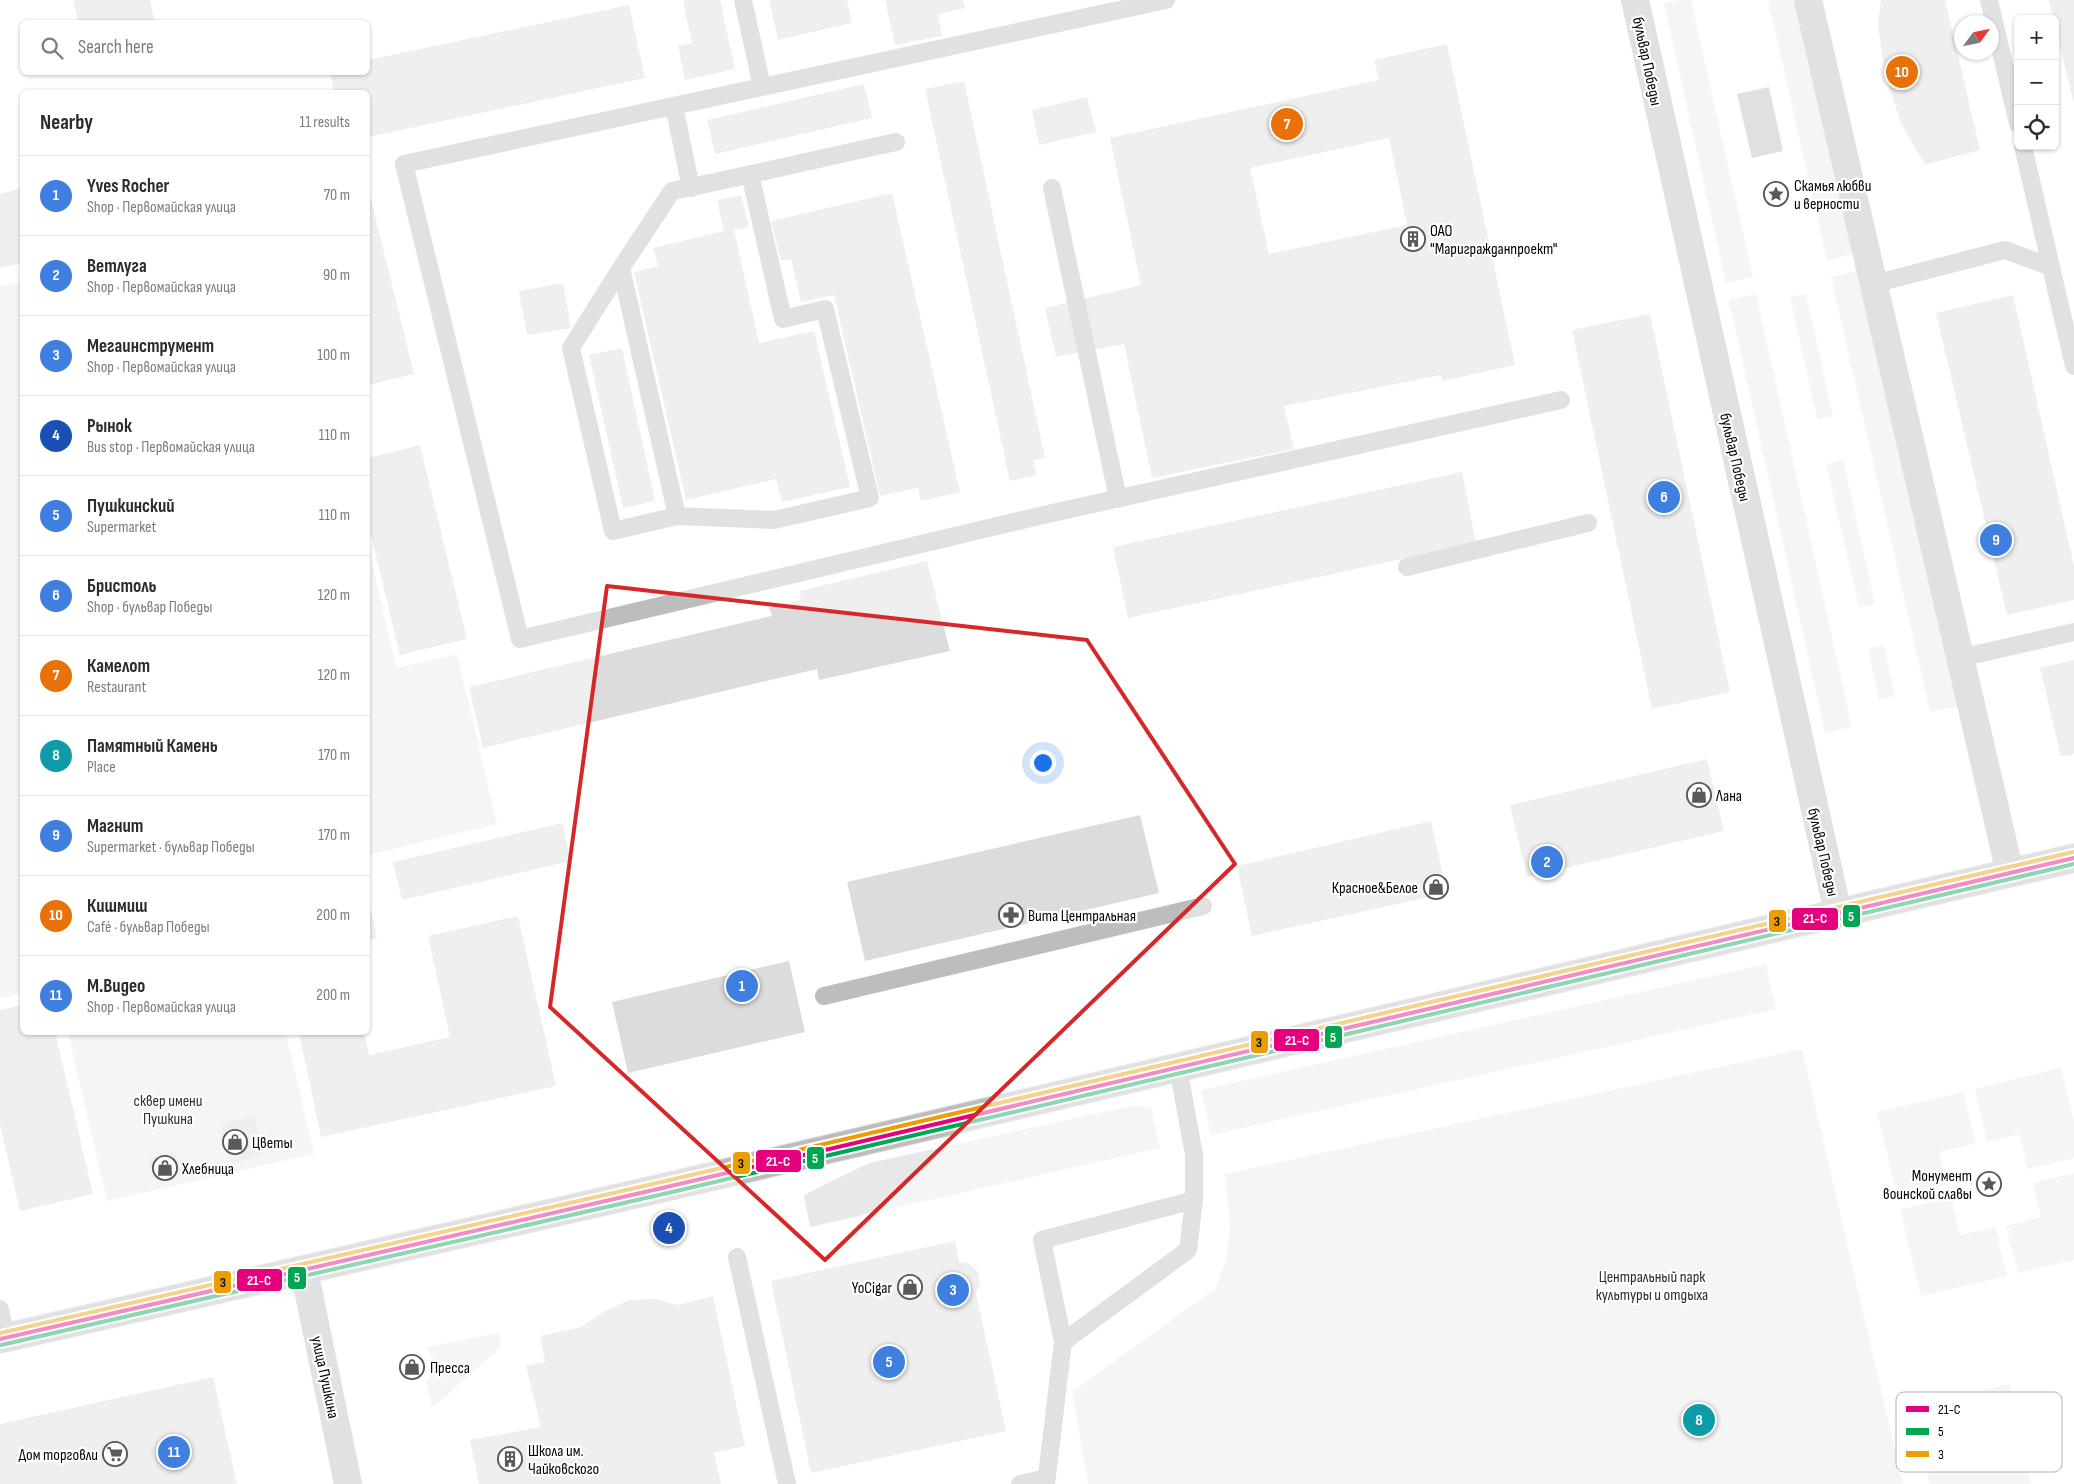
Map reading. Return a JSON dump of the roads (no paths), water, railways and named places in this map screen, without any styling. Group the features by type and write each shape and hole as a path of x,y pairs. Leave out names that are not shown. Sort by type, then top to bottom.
{"main road":[{"name":"бульвар Победы","path":"1634,0 1838,913"},
{"path":"1808,0 2010,873"},
{"path":"3,1338 304,1270 2074,858"},
{"name":"улица Пушкина","path":"304,1270 348,1484"}],"lane":[{"path":"743,0 762,87"},
{"path":"1166,0 404,164 520,639 933,540 1561,400"},
{"path":"1989,0 2014,107"},
{"path":"674,106 691,188"},
{"path":"750,174 783,319 825,309 870,498 774,520 677,516 613,530 571,348 672,191 896,142"},
{"path":"2024,150 2074,366"},
{"path":"1052,188 1118,498"},
{"path":"1873,284 2005,250 2051,266"},
{"path":"621,268 677,516"},
{"path":"1407,567 1588,523"},
{"path":"1960,658 2074,632"},
{"path":"824,996 1203,906"},
{"path":"1063,1342 1188,1250 1194,1200 1194,1155 1178,1067"},
{"path":"1020,1484 1046,1481 1063,1342 1042,1240 1194,1200"},
{"path":"737,1257 787,1484"},
{"path":"0,1309 3,1338"}],"place":[{"name":"Кишмиш","path":"1902,72"},
{"name":"Камелот","path":"1287,124"},
{"name":"Скамья любви и верности","path":"1776,194"},
{"name":"OAO \"Маригражданпроект\"","path":"1413,239"},
{"name":"Бристоль","path":"1664,497"},
{"name":"Магнит","path":"1996,540"},
{"name":"Лана","path":"1699,795"},
{"name":"Ветлуга","path":"1547,862"},
{"name":"Красное&Белое","path":"1436,887"},
{"name":"Вита Центральная","path":"1011,915"},
{"name":"Yves Rocher","path":"742,986"},
{"name":"Цветы","path":"235,1142"},
{"name":"Хлебница","path":"165,1168"},
{"name":"Монумент воинской славы","path":"1989,1184"},
{"name":"Рынок","path":"669,1228"},
{"name":"YoCigar","path":"910,1287"},
{"name":"Мегаинструмент","path":"953,1290"},
{"name":"Пушкинский","path":"889,1362"},
{"name":"Пресса","path":"412,1367"},
{"name":"Памятный Камень","path":"1699,1420"},
{"name":"М.Видео","path":"174,1452"},
{"name":"Дом торговли","path":"115,1454"},
{"name":"Школа им. Чайковского","path":"510,1459"}],"park label":[{"name":"сквер имени Пушкина","path":"168,1109"},
{"name":"Центральный парк культуры и отдыха","path":"1652,1285"}]}
